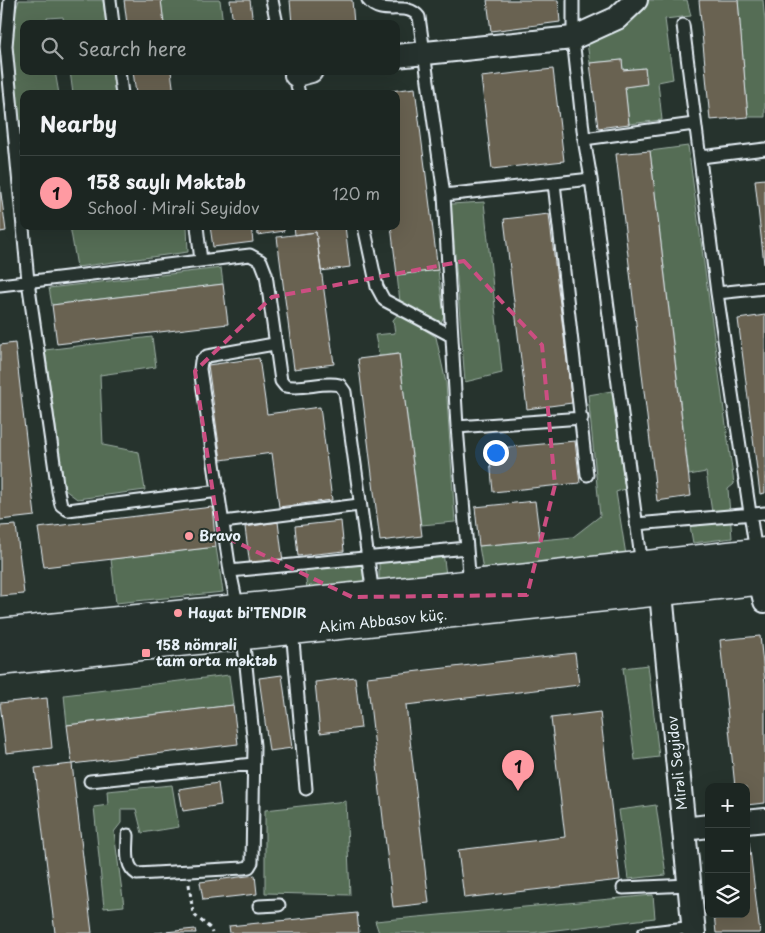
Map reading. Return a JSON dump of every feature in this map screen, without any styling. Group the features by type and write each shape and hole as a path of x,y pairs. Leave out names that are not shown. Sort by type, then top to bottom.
{"main road":[{"name":"Akim Abbasov küç.","path":"0,661 241,621 373,595 761,553"},
{"path":"761,553 763,587"},
{"name":"Akim Abbasov küç.","path":"0,633 241,621 292,630 661,592 763,587"}],"street":[{"path":"400,55 573,38 617,18 636,0"},
{"name":"Mirəli Seyidov","path":"661,592 694,930"},
{"path":"750,822 765,820"},
{"path":"684,829 705,826"}],"lane":[{"path":"10,0 6,46 20,196"},
{"path":"110,0 112,20"},
{"path":"272,0 276,20"},
{"path":"368,0 371,4 378,6 407,4 415,8 419,18 425,52 444,195 457,427 470,585"},
{"path":"573,0 573,38 584,139 591,179 642,566"},
{"path":"683,25 694,124 701,157 717,293 750,514 761,553"},
{"path":"120,75 121,90"},
{"path":"584,139 694,124"},
{"path":"701,157 765,149"},
{"path":"444,195 591,179"},
{"path":"554,183 587,475"},
{"path":"23,230 28,281 58,490 62,505 68,510 219,490"},
{"path":"197,230 201,261"},
{"path":"365,230 377,287 384,300 452,336"},
{"path":"0,285 250,255 261,261 266,274 274,344 281,380 285,386 293,388 331,383 340,385 344,392 373,595"},
{"path":"717,293 765,288"},
{"path":"128,835 128,863 131,870 138,874 243,868 249,866 252,862 252,764 254,746 241,621 230,571 200,369 201,361 206,356 274,344"},
{"path":"457,427 582,418"},
{"path":"223,522 359,505"},
{"path":"636,524 765,513"},
{"path":"230,571 367,556 467,548"},
{"path":"292,630 306,789"},
{"path":"90,781 252,764"},
{"path":"623,888 689,886"},
{"path":"259,906 279,905"},
{"path":"644,933 694,930"}],"path":[{"path":"187,871 193,914 210,928 212,933"}],"highlighted area":[{"path":"464,261 542,345 555,485 527,595 352,597 219,534 195,371 272,297"}],"green space":[{"path":"19,0 103,0 106,20 63,20 63,17 47,18 47,20 20,20 20,75 56,75 58,90 20,90 20,148 6,44"},
{"path":"161,0 220,0 222,20 164,20"},
{"path":"649,0 687,0 691,16 665,19 673,79 658,82 662,120 629,124 625,87 646,84 645,68 623,70 622,60 590,63 587,43 619,26"},
{"path":"738,0 763,0 765,22 765,117 748,117"},
{"path":"71,75 113,75 114,90 72,90"},
{"path":"688,146 734,484 728,489 732,538 693,543 690,526 713,519 706,472 689,475 650,151"},
{"path":"484,202 502,373 465,382 451,204"},
{"path":"71,230 187,230 188,252 77,267"},
{"path":"221,268 223,284 52,305 49,288"},
{"path":"438,270 444,316 439,327 400,302 397,275"},
{"path":"399,313 436,337 446,383 455,522 421,525 399,354 379,356 375,335 395,333 393,320"},
{"path":"152,337 156,367 100,375 103,445 139,452 145,490 77,499 65,490 45,350"},
{"path":"612,391 625,489 616,492 626,555 483,570 479,546 573,537 600,516 588,395"},
{"path":"216,547 223,592 116,603 111,559"},
{"path":"443,552 446,575 379,582 379,557"},
{"path":"361,556 364,582 307,589 304,563"},
{"path":"648,665 659,757 635,760 623,668"},
{"path":"229,675 233,705 67,725 64,695"},
{"path":"172,785 179,827 142,833 136,809 121,809 121,823 114,832 124,906 104,908 94,807 108,805 107,791"},
{"path":"346,801 350,895 265,893 265,810"},
{"path":"656,805 666,875 628,879 619,810"},
{"path":"653,895 655,918 531,933 379,933 375,921"}],"building":[{"path":"124,0 161,0 164,20 126,20"},
{"path":"230,0 250,0 252,20 232,20"},
{"path":"290,0 352,0 354,20 292,20"},
{"path":"487,0 558,0 560,22 491,31"},
{"path":"699,0 738,0 748,117 710,120"},
{"path":"622,60 623,70 645,68 647,84 625,87 629,124 598,128 590,63"},
{"path":"553,69 564,161 492,169 481,77"},
{"path":"134,75 172,75 173,90 135,90"},
{"path":"415,88 438,270 397,275 391,230 400,230 399,90"},
{"path":"650,151 691,496 657,501 616,154"},
{"path":"765,179 765,264 764,264 755,180"},
{"path":"0,186 6,231 0,232"},
{"path":"549,214 572,403 527,409 504,219"},
{"path":"211,230 252,230 253,242 213,247"},
{"path":"257,230 284,230 284,231 258,235"},
{"path":"294,230 345,230 350,267 321,271 316,232 295,235"},
{"path":"316,232 334,364 294,369 277,237"},
{"path":"223,284 228,324 57,344 52,305"},
{"path":"765,315 765,493 760,494 738,319"},
{"path":"15,343 35,516 0,520 0,345"},
{"path":"399,354 422,536 380,541 358,359"},
{"path":"259,358 267,414 320,407 332,500 279,507 272,453 221,460 208,365"},
{"path":"575,441 580,483 493,492 489,449"},
{"path":"535,501 540,540 479,546 475,507"},
{"path":"212,507 216,547 44,567 38,528"},
{"path":"341,521 344,551 298,556 295,526"},
{"path":"278,522 283,562 250,566 245,527"},
{"path":"16,525 24,594 0,596 0,526"},
{"path":"760,636 765,683 765,803 750,805 750,783 735,783 720,640"},
{"path":"575,653 579,685 406,705 429,903 393,907 367,677"},
{"path":"282,675 292,748 269,751 259,678"},
{"path":"355,677 361,728 320,733 315,682"},
{"path":"47,698 52,748 6,753 0,703"},
{"path":"233,705 238,744 72,764 67,725"},
{"path":"600,712 620,880 464,898 458,850 565,837 551,718"},
{"path":"72,764 92,933 55,933 35,768"},
{"path":"218,783 221,805 183,811 179,789"},
{"path":"750,850 760,933 716,933 714,918 750,918"},
{"path":"255,875 257,894 203,900 200,882"},
{"path":"357,913 359,933 230,933 229,926"},
{"path":"195,929 196,933 155,933"}],"place":[{"name":"Bravo","path":"189,536"},
{"name":"Hayat bi'TENDIR","path":"178,613"},
{"name":"158 nömrəli tam orta məktəb","path":"146,653"},
{"name":"158 saylı Məktəb","path":"518,791"}]}
